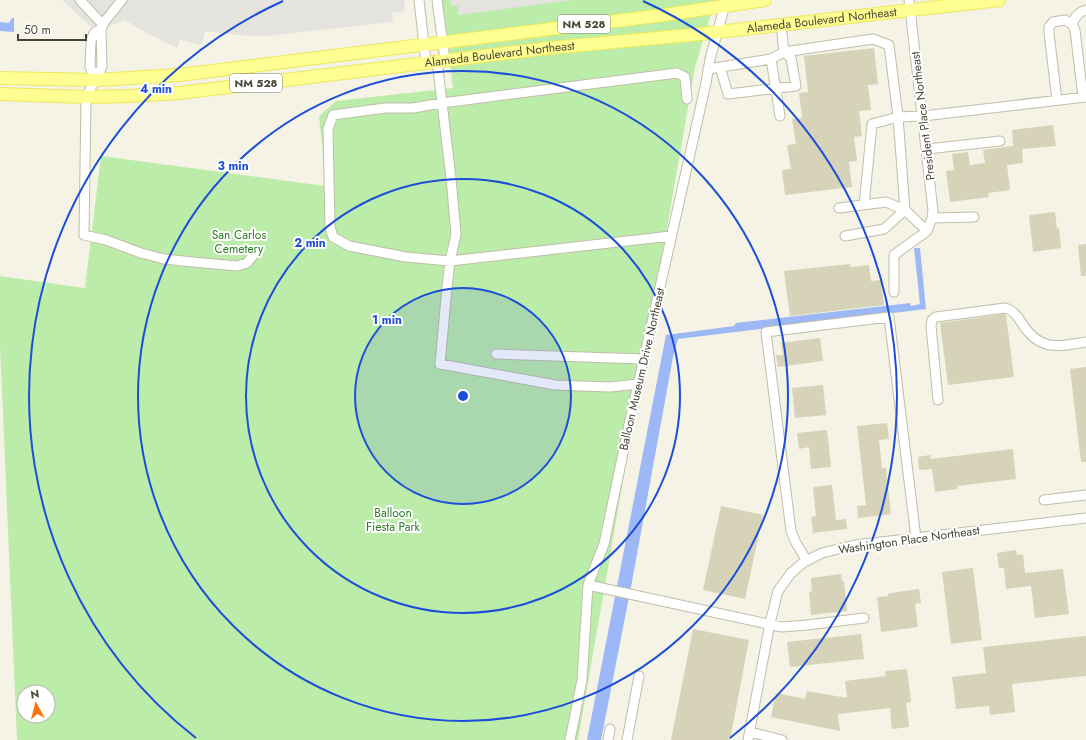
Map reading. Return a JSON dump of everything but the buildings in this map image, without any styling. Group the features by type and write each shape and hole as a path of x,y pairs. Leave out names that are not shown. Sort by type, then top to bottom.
{"main road":[{"name":"Alameda Boulevard Northeast","path":"0,78 96,80 179,75 443,41 664,15 725,3 765,0"},
{"name":"Alameda Boulevard Northeast","path":"0,94 86,97 180,93 549,48 781,25 909,5 999,0"}],"street":[{"path":"80,0 102,27"},
{"path":"122,0 102,27 94,33 91,41 90,67 96,80 86,97 84,235 106,240 141,253 178,261 237,266 247,263 254,253"},
{"path":"419,0 424,44 436,61 456,234 450,261 440,364 555,385 610,387 638,384"},
{"path":"436,61 443,41 437,0"},
{"name":"Balloon Museum Drive Northeast","path":"570,740 582,680 588,585 604,544 708,69 725,3"},
{"name":"President Place Northeast","path":"909,5 933,204 932,218 927,231"},
{"path":"1072,24 1076,16 1086,10"},
{"path":"864,205 872,124 898,117 923,116 1084,97 1084,81 1075,30 1072,24 1065,20 1053,22 1049,27 1048,33 1057,100"},
{"path":"720,66 728,94 796,86 791,58 787,51 781,25"},
{"path":"708,69 771,59 787,51 873,39 889,45 898,117 905,210"},
{"path":"771,59 780,116"},
{"path":"671,236 450,261 406,257 349,246 333,237 330,227 328,129 333,115 385,108 413,108 677,73 685,77 687,98"},
{"path":"927,149 1000,141"},
{"path":"839,208 886,202 905,210 927,231 894,255 894,292"},
{"path":"845,236 884,230 905,210"},
{"path":"932,218 974,217"},
{"path":"938,400 931,326 932,320 936,317 1005,308 1010,309 1016,314 1028,333 1037,341 1053,346 1086,342"},
{"path":"807,561 796,543 791,531 774,386 766,332 889,317 916,538"},
{"path":"496,354 644,359"},
{"path":"1044,500 1086,495"},
{"name":"Washington Place Northeast","path":"749,736 770,623 778,591 791,573 807,561 822,553 855,545 1086,518"},
{"path":"588,585 770,623 782,627 864,618"},
{"path":"627,740 639,676"},
{"path":"608,740 610,729"},
{"path":"749,736 782,740"}],"green space":[{"name":"Balloon Fiesta Park","path":"442,0 715,0 695,67 578,740 17,740 16,724 56,724 56,684 16,684 16,717 0,344 0,276 85,288 101,156 325,186 327,190 319,116 336,101 453,88"}],"shaded area":[{"path":"62,0 404,0 405,11 392,13 393,22 266,36 237,35 205,31 202,45 180,40 177,48 125,20 101,29 91,27"},
{"path":"450,0 573,0 458,15 458,6 451,6"}],"water":[{"path":"12,18 14,18 14,32 0,31 0,22 9,23"},
{"path":"914,248 920,248 926,309 678,339 673,357 631,587 601,740 587,740 666,335 734,326 736,323 910,303 911,306 920,304"}],"park label":[{"name":"San Carlos Cemetery","path":"239,242"}]}
